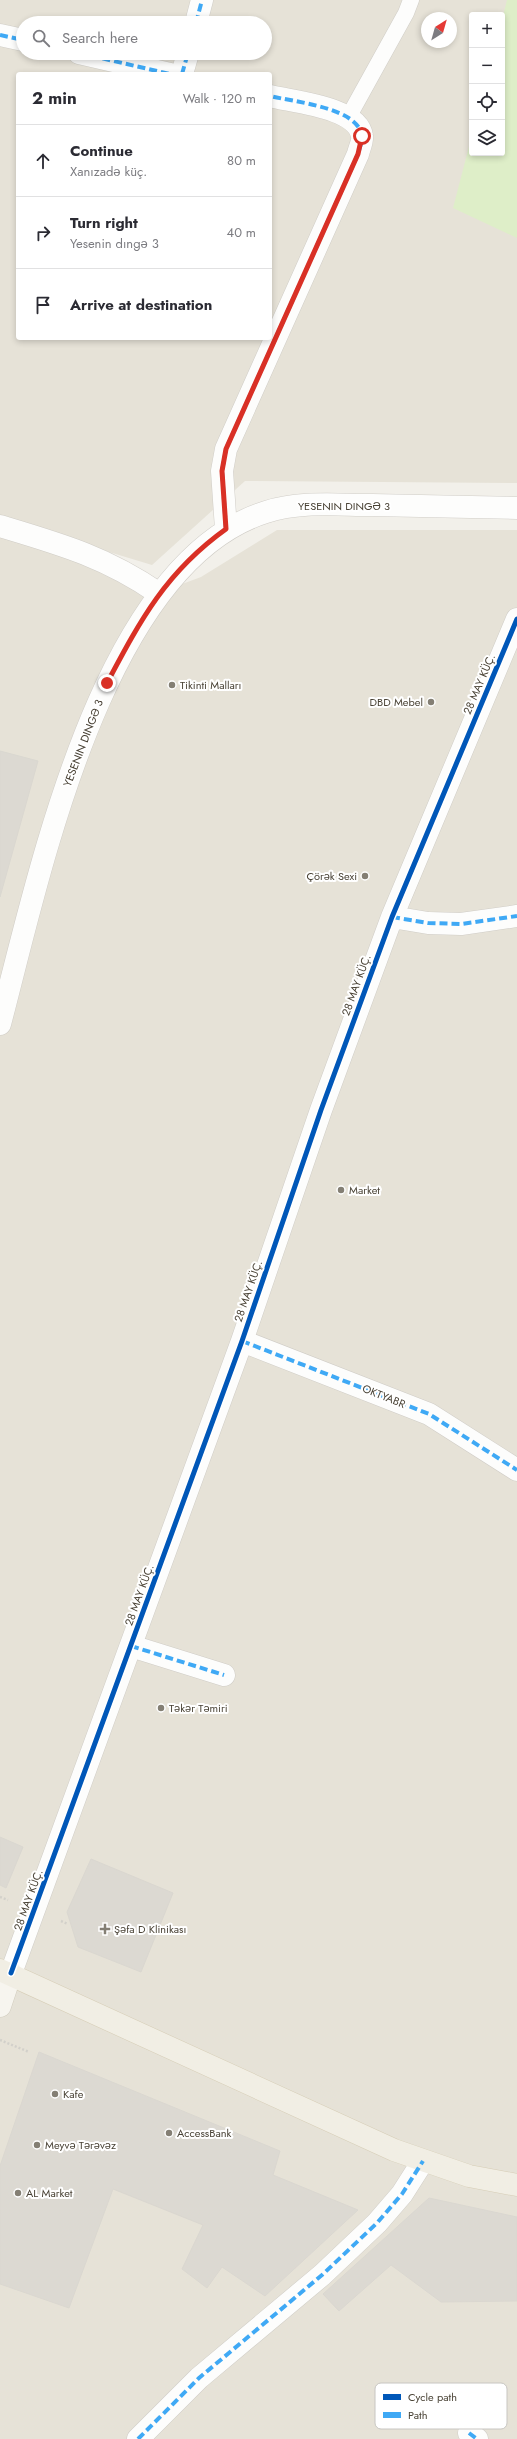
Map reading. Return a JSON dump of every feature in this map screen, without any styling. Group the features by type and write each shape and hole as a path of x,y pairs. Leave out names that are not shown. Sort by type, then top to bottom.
{"main road":[{"path":"0,2006 4,1970 348,2130 423,2161 469,2176 517,2186"}],"street":[{"path":"198,16 202,0"},
{"path":"0,35 16,38"},
{"path":"109,60 161,72"},
{"path":"183,72 186,60"},
{"path":"226,529 222,471 226,449 358,154 362,136 358,126 349,116 337,111 272,96"},
{"path":"0,1024 39,874 67,781 107,683 136,629 158,593 181,566 202,546 226,529 245,519 292,505 517,508"},
{"path":"0,526 75,548 113,564 158,593"},
{"name":"28 MAY KÜÇ.","path":"4,1970 131,1646 242,1342 321,1110 392,917 517,619"},
{"path":"392,917 428,922 461,924 517,916"},
{"name":"OKTYABR","path":"242,1342 429,1414 517,1470"},
{"path":"131,1646 224,1676"},
{"path":"138,2439 200,2378 322,2275 377,2223 402,2194 423,2161"}],"lane":[{"path":"349,116 406,13 411,0"}],"path":[{"path":"0,2040 29,2052"}],"shaded area":[{"path":"0,0 517,0 517,483 245,481 152,565 0,519"},
{"path":"0,528 158,593 201,577 277,530 517,530 517,2439 0,2439"}],"green space":[{"path":"507,0 517,0 517,238 453,208 469,147 469,156 505,156 504,12"}],"building":[{"path":"0,751 38,761 0,897"},
{"path":"0,1837 23,1847 6,1888 0,1885"},
{"path":"91,1859 173,1893 141,1972 78,1947 67,1912"},
{"path":"39,2052 280,2151 273,2175 358,2210 265,2296 222,2267 207,2288 182,2269 203,2225 113,2189 69,2308 0,2284 0,2166"},
{"path":"429,2198 517,2217 517,2301 441,2302 391,2265 339,2311 323,2294"}],"marked path":[{"path":"198,16 202,0"},
{"path":"0,35 16,38"},
{"path":"109,60 161,72"},
{"path":"183,72 186,60"},
{"path":"226,529 222,471 226,449 358,154 362,140 358,126 349,118 337,112 323,107 272,96"},
{"path":"392,917 428,923 461,924 517,916"},
{"path":"242,1341 429,1414 517,1470"},
{"path":"131,1646 224,1675"},
{"path":"138,2439 199,2378 322,2275 377,2223 402,2194 423,2161"},
{"path":"469,2433 477,2439"}],"cycle path":[{"path":"11,1973 242,1341 321,1110 392,917 517,619"}],"place":[{"name":"Tikinti Malları","path":"172,685"},
{"name":"DBD Mebel","path":"431,702"},
{"name":"Çörək Sexi","path":"365,876"},
{"name":"Market","path":"341,1190"},
{"name":"Təkər Təmiri","path":"161,1708"},
{"name":"Şəfa D Klinikası","path":"105,1929"},
{"name":"Kafe","path":"55,2094"},
{"name":"AccessBank","path":"169,2133"},
{"name":"Meyvə Tərəvəz","path":"37,2145"},
{"name":"AL Market","path":"18,2193"}],"route":[{"path":"107,683 136,629 158,593 181,566 202,546 226,529 222,471 226,449 358,154 362,136"}]}
